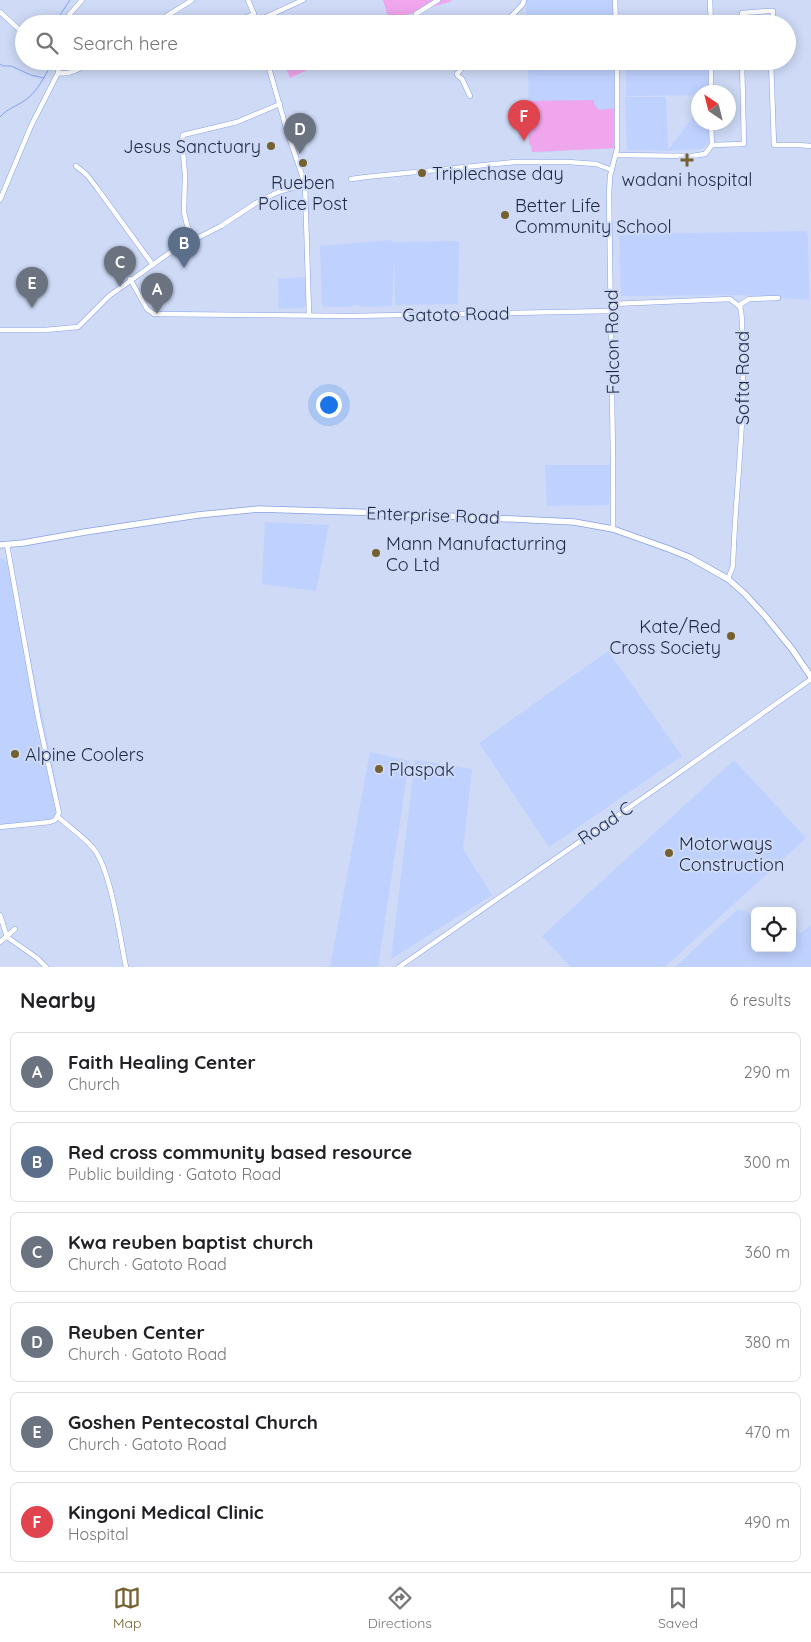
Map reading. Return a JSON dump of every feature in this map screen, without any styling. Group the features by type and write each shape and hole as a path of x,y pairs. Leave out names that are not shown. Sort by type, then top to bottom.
{"main road":[{"name":"Enterprise Road","path":"3,545 198,515 259,509 574,522 612,530 683,554 728,579 766,617 792,649 811,678"}],"street":[{"path":"69,15 82,0"},
{"path":"172,15 192,0"},
{"path":"248,0 254,14"},
{"path":"272,15 303,0"},
{"path":"416,14 438,0"},
{"path":"513,15 523,4 524,0"},
{"path":"615,0 616,15"},
{"path":"710,0 711,15"},
{"path":"742,15 742,13 773,11 773,15"},
{"path":"0,12 15,26"},
{"path":"0,200 31,126 58,70"},
{"path":"58,73 64,74 79,70"},
{"path":"270,70 287,131 306,184 309,315"},
{"path":"460,70 457,74 462,79 470,96"},
{"name":"Falcon Road","path":"612,530 614,459 609,188 610,176 616,155 617,70"},
{"path":"711,70 711,85"},
{"path":"712,145 744,144 742,70"},
{"path":"771,70 774,146 799,144 811,146"},
{"path":"194,240 187,225 184,212 183,136 237,122 280,104"},
{"path":"616,155 703,155 708,152 712,145 711,130"},
{"path":"351,180 516,162 596,164 612,170"},
{"path":"76,166 87,175 153,265"},
{"path":"0,330 45,330 78,327 109,296 172,251 221,226 278,192 306,184"},
{"name":"Gatoto Road","path":"130,280 147,309 154,314 352,316 612,311"},
{"path":"740,307 741,304 749,299 778,298"},
{"name":"Softa Road","path":"612,304 730,299 740,307 742,316 741,347 743,365 742,434 733,566 728,579"},
{"path":"3,545 58,807 58,817 93,848 100,858 114,907 126,967"},
{"name":"Road C","path":"399,967 673,777 811,678"},
{"path":"0,827 50,822 58,817"},
{"path":"0,915 7,937 37,958 46,967"},
{"path":"0,942 15,929"}],"shaded area":[{"path":"383,0 452,1 406,15 388,15"},
{"path":"526,0 614,0 614,15 527,15"},
{"path":"287,70 307,70 290,78"},
{"path":"528,70 614,70 615,146 538,153 529,145"},
{"path":"626,70 709,70 709,85 691,85 691,95 626,96"},
{"path":"625,97 666,97 668,150 691,119 691,130 710,130 710,142 701,149 668,151 627,150"},
{"path":"594,100 594,104 599,110 615,108 618,148 532,152 531,145 529,145 528,101"},
{"path":"806,231 808,236 809,300 742,295 621,296 619,236 634,234"},
{"path":"392,240 393,244 394,242 459,241 458,304 395,305 394,255 392,306 361,307 353,305 350,307 325,307 322,305 320,246"},
{"path":"308,277 308,303 303,308 279,309 278,279"},
{"path":"545,465 610,465 609,505 547,506"},
{"path":"265,522 329,525 316,591 262,584"},
{"path":"0,558 11,564 57,786 60,812 53,821 0,828"},
{"path":"608,651 682,756 549,847 479,743"},
{"path":"370,752 409,761 378,967 330,967"},
{"path":"415,760 472,769 463,849 492,895 391,959"},
{"path":"734,760 806,838 665,967 571,967 542,936"},
{"path":"738,909 751,914 751,952 796,952 796,931 801,933 811,925 811,967 675,967"}],"waterway":[{"path":"60,15 70,0"},
{"path":"0,64 15,68"},
{"path":"20,70 44,78"},
{"path":"0,117 6,111 26,100 41,83 48,70"}],"place":[{"name":"Kingoni Medical Clinic","path":"524,141"},
{"name":"Jesus Sanctuary","path":"271,146"},
{"name":"Reuben Center","path":"300,154"},
{"name":"wadani hospital","path":"687,160"},
{"name":"Rueben Police Post","path":"303,163"},
{"name":"Triplechase day","path":"422,173"},
{"name":"Better Life Community School","path":"505,215"},
{"name":"Red cross community based resource","path":"184,268"},
{"name":"Kwa reuben baptist church","path":"120,287"},
{"name":"Goshen Pentecostal Church","path":"32,308"},
{"name":"Faith Healing Center","path":"157,314"},
{"name":"Mann Manufacturring Co Ltd","path":"376,553"},
{"name":"Kate/Red Cross Society","path":"731,636"},
{"name":"Alpine Coolers","path":"15,754"},
{"name":"Plaspak","path":"379,769"},
{"name":"Motorways Construction","path":"669,853"}]}
